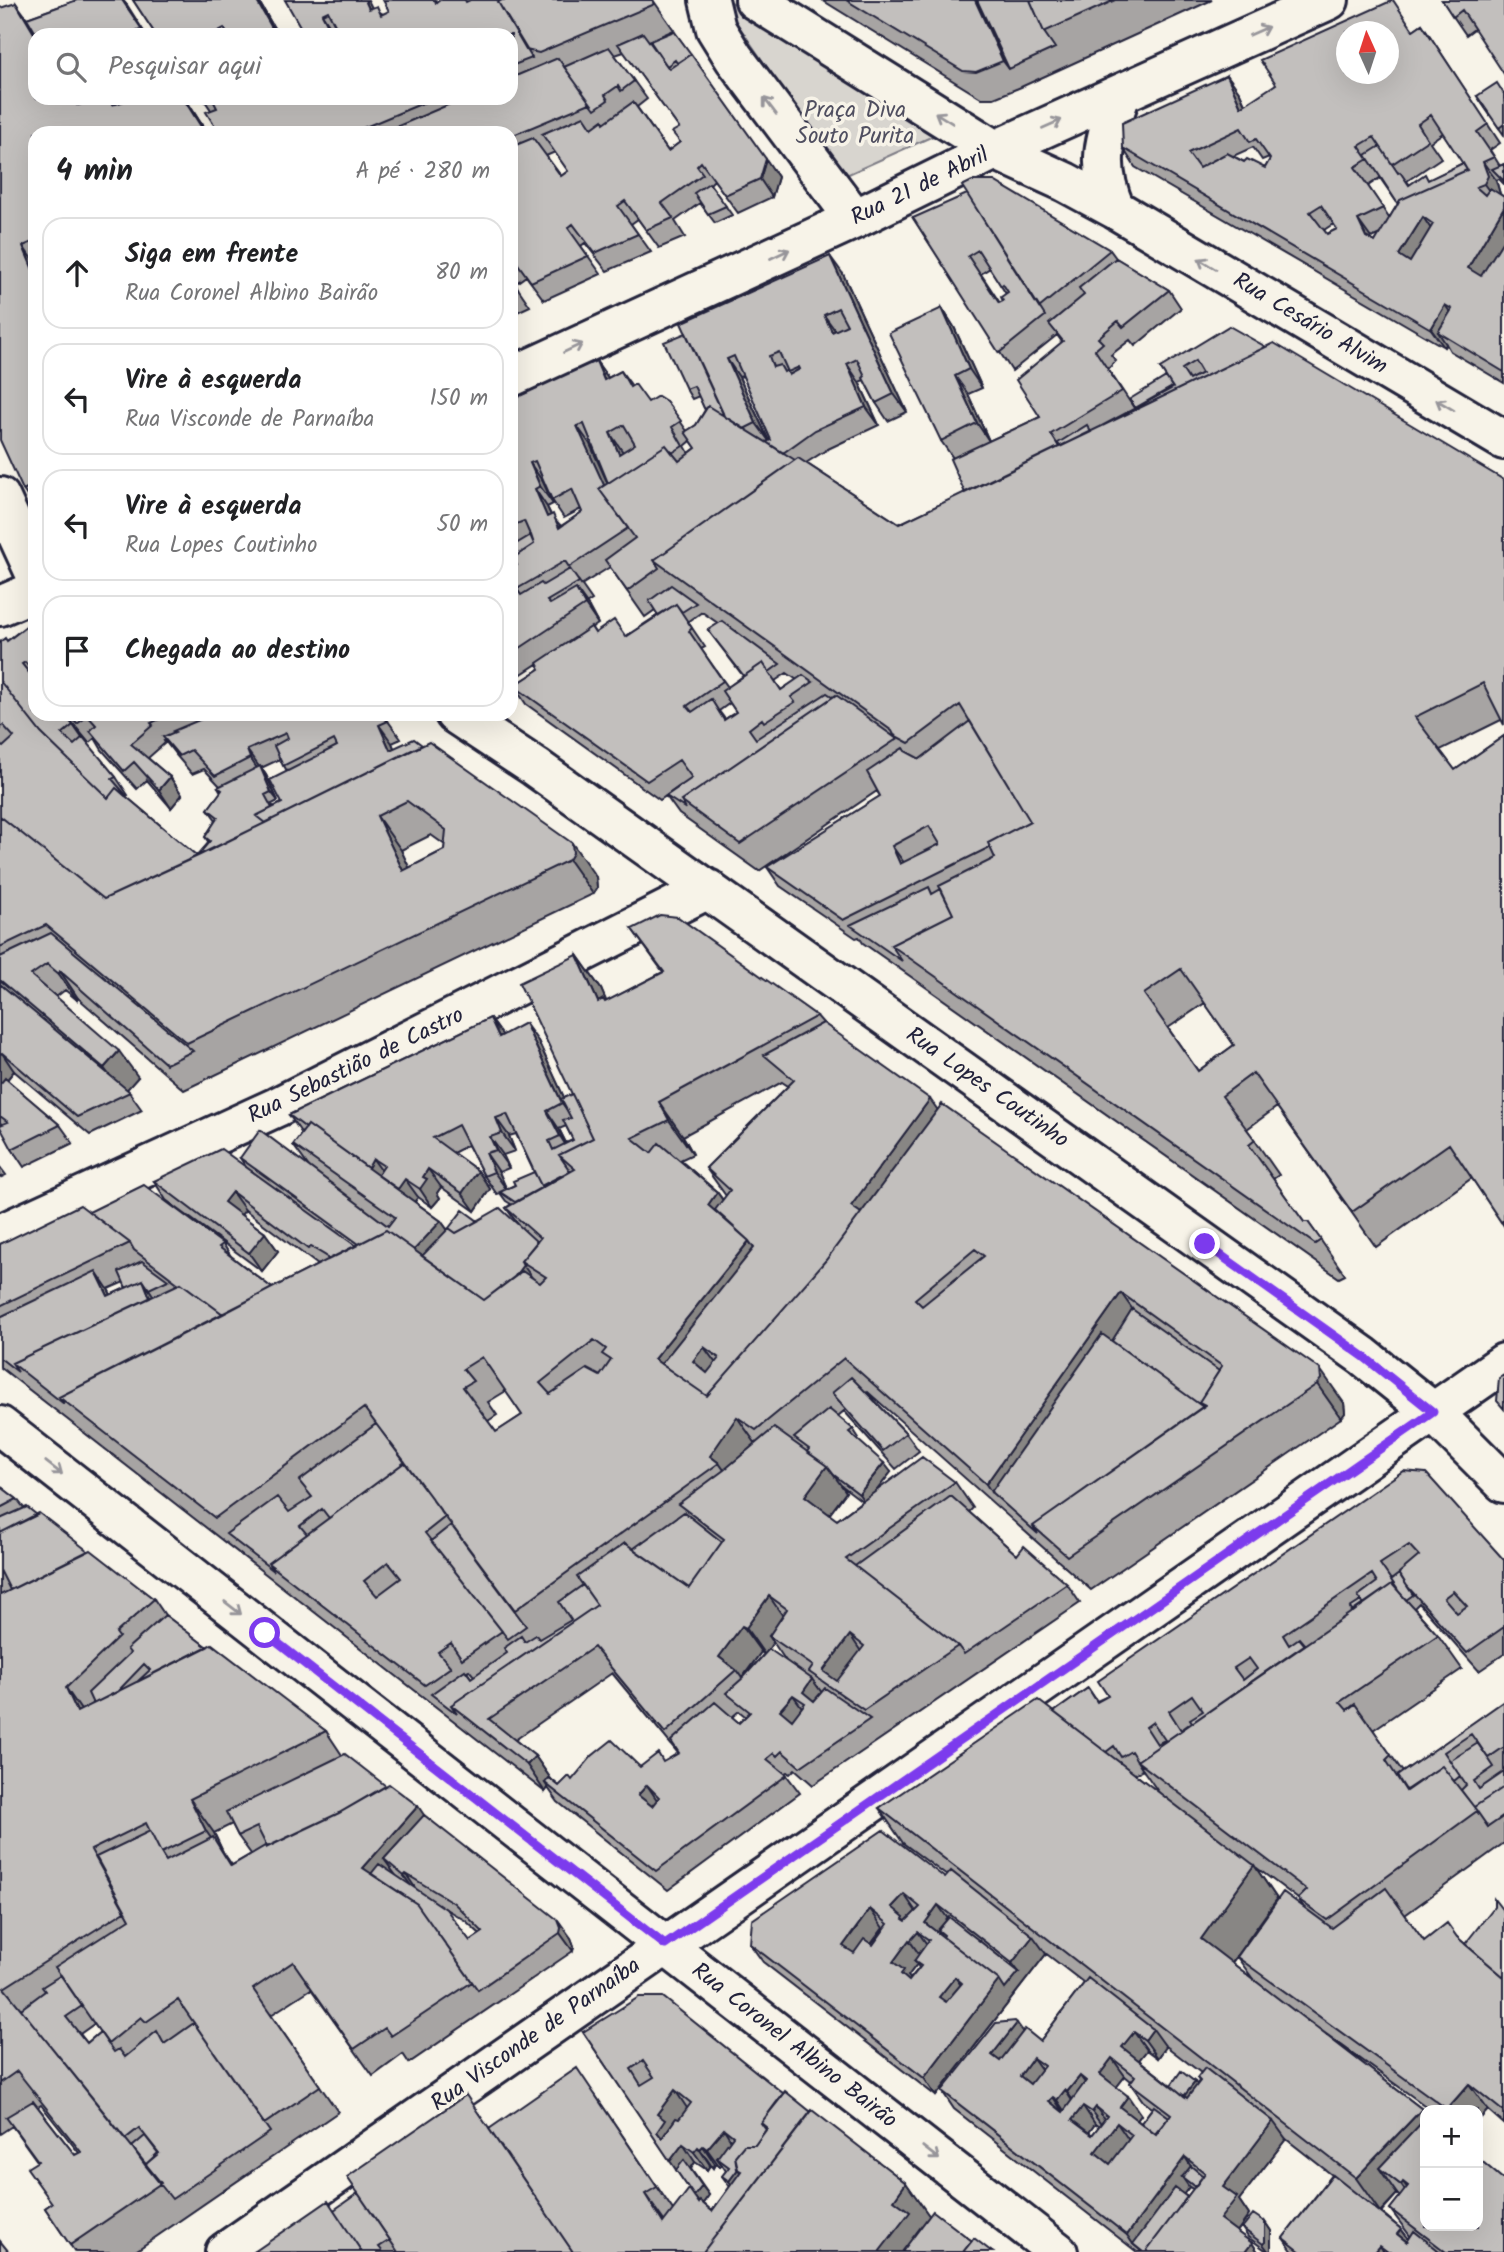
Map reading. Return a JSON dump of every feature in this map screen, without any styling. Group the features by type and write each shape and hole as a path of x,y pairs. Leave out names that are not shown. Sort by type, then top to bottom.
{"street":[{"path":"709,0 716,29 734,58 855,219"},
{"name":"Rua Cesário Alvim","path":"755,0 995,150 1065,182 1115,209 1504,440"},
{"name":"Rua 21 de Abril","path":"518,374 855,219 995,150 1329,0"},
{"path":"1115,209 1102,169 1108,131 1121,94"},
{"path":"0,497 28,558"},
{"path":"0,606 28,594"},
{"name":"Rua Lopes Coutinho","path":"466,721 535,766 1363,1356 1433,1412 1504,1483"},
{"name":"Rua Sebastião de Castro","path":"0,1234 277,1107 708,889"},
{"name":"Rua Visconde de Parnaíba","path":"225,2252 1504,1363"},
{"name":"Rua Coronel Albino Bairão","path":"0,1426 1058,2252"}],"green space":[{"name":"Praça Diva Souto Purita","path":"726,0 747,9 942,132 842,177 736,22"}],"building":[{"path":"77,0 122,0 141,28 33,28 27,18"},
{"path":"133,0 256,0 272,28 224,28 151,28"},
{"path":"285,0 365,0 369,9 377,6 381,15 389,11 383,0 435,0 436,3 440,0 502,0 498,2 514,28 336,28 328,11 322,14 329,28 301,28"},
{"path":"653,0 655,4 539,53 526,50 518,36 518,28 513,28 498,2"},
{"path":"846,0 975,0 1003,61 976,72 963,71"},
{"path":"977,0 1030,0 1044,32 1055,48 1009,69"},
{"path":"1030,0 1115,0 1044,32"},
{"path":"1393,0 1413,30 1422,24 1488,124 1477,132 1494,157 1483,162 1488,176 1484,184 1476,187 1485,195 1490,188 1504,197 1504,207 1468,268 1481,276 1504,239 1504,372 1438,332 1452,309 1445,305 1431,329 1123,148 1122,123 1227,75 1241,107 1276,84 1260,60 1336,26 1336,84 1399,84 1399,21 1346,21","holes":["1431,115 1467,170 1400,200 1375,242 1366,237 1358,220 1383,208 1355,167 1368,159 1359,146 1374,137 1392,164 1428,140 1418,124","1241,128 1250,142 1256,139 1270,159 1265,168 1247,159 1244,162 1227,153 1199,168 1188,153","1321,205 1337,229 1327,234 1310,212","1423,217 1433,224 1410,262 1399,255"]},
{"path":"1442,0 1504,0 1504,74 1462,10 1453,17"},
{"path":"16,3 31,28 28,28 28,105 187,105 201,126 28,126 28,244 23,246 28,258 28,488 23,490 0,440 0,8"},
{"path":"674,31 691,54 667,66 650,41"},
{"path":"643,33 669,69 691,54 766,159 760,179 725,195 701,162 697,166 703,174 662,203 673,218 646,230 625,201 618,206 638,234 595,253 573,224 568,228 588,256 531,282 518,264 518,144 533,138 561,176 568,171 542,134 584,116 592,128 603,120 604,123 633,102 668,151 680,142 672,132 679,128 618,44"},
{"path":"518,35 532,58 518,63"},
{"path":"609,47 634,81 621,91 618,86 605,95 608,100 595,109 564,67"},
{"path":"558,58 590,103 518,133 518,126 398,126 448,105 518,105 518,75"},
{"path":"1497,83 1504,94 1504,124 1499,128 1477,96"},
{"path":"216,105 418,105 368,126 215,126 206,112 217,108"},
{"path":"1380,146 1409,185 1425,174 1428,180 1463,163 1467,170 1400,200 1398,204 1366,155"},
{"path":"1504,164 1504,181 1492,169"},
{"path":"972,181 994,181 1110,250 1039,308 962,186"},
{"path":"709,183 726,206 708,214 694,193"},
{"path":"967,194 1045,316 999,353 913,218","holes":["978,250 1001,286 1003,284 1008,292 1001,297 1003,301 999,303 968,256"]},
{"path":"830,256 894,394 876,403 857,359 847,364 866,407 815,430 783,453 766,442 771,440 734,356 727,359 756,423 744,429 724,416 681,323","holes":["838,308 847,325 832,332 824,315","779,352 788,372 799,367 800,369 789,375 780,365 773,367 769,356"]},
{"path":"1116,258 1169,290 1123,327 1118,321 1098,338 1103,343 1095,350 1122,391 1051,434 1059,447 965,493 950,459 1040,417 1016,380 1063,341 1049,324 1084,295 1079,288"},
{"path":"942,308 969,369 955,376 977,423 941,441 889,333"},
{"path":"1229,326 1266,347 1100,427 1173,388 1160,368","holes":["1195,361 1202,373 1189,380 1182,369"]},
{"path":"686,333 723,413 721,414 708,406 704,408 694,386 686,389 664,342"},
{"path":"1274,343 1504,480 1504,725 1483,683 1415,717 1455,770 1504,736 1504,1220 1501,1222 1449,1144 1352,1212 1253,1073 1222,1096 1255,1140 1249,1145 1304,1222 1308,1222 1321,1240 1315,1244 891,945 953,914 939,886 995,858 988,843 1030,821 960,705 909,743 894,735 654,560 798,458 899,524","holes":["1181,969 1234,1045 1198,1071 1144,994"]},
{"path":"596,361 604,380 621,371 630,387 635,384 648,402 658,396 666,401 681,421 672,427 683,446 672,453 666,445 608,483 584,424 577,426 604,485 599,489 628,528 569,567 565,561 518,588 518,555 534,544 524,521 518,523 518,397","holes":["624,425 635,444 619,454 610,433","535,461 552,500 572,489 582,512 559,528 553,514 547,517 535,489 540,486 530,463"]},
{"path":"1166,377 1172,387 1135,408 1130,399"},
{"path":"708,406 795,460 654,560 659,568 627,591 605,560 635,538 599,489 666,445 679,461 696,448 685,432 696,425"},
{"path":"1087,425 1091,432 1060,447 1058,443"},
{"path":"531,535 534,544 518,555 518,543"},
{"path":"570,569 579,582 547,601 550,604 576,589 585,605 518,649 518,590 521,595"},
{"path":"671,585 696,603 682,612 676,604 658,615 649,601"},
{"path":"676,604 692,628 689,631 723,681 687,706 692,712 711,699 724,720 736,712 722,691 763,663 781,690 803,675 813,682 791,697 795,702 749,729 756,739 827,693 833,697 681,801 686,809 666,796 692,778 679,760 647,781 518,689 518,683 540,669 537,663 591,627 595,633 614,620 626,637"},
{"path":"722,621 780,664 769,672 763,663 744,676 708,630"},
{"path":"28,625 28,666 25,662 22,664 28,671 28,717 0,681 0,642 5,638 7,641"},
{"path":"0,681 28,717 28,721 32,721 108,798 116,788 197,856 104,899 0,816 0,745 3,747 14,737 3,725 0,727"},
{"path":"836,695 897,739 740,844 681,801"},
{"path":"32,721 70,721 73,725 62,734 74,745 83,737 116,777 112,779 126,795 116,788 108,798"},
{"path":"92,721 155,721 131,744 170,777 159,790 134,762 124,771 90,731 96,725"},
{"path":"197,721 388,721 379,725 390,750 414,739 422,745 265,823 256,816 282,803 270,780 337,746 334,740 283,766 274,746 288,738 286,733 247,750 250,758 215,776 191,750 179,756 163,737 175,732 173,731"},
{"path":"970,721 1030,821 988,843 990,847 843,920 767,867 880,796 867,772 903,748 920,759","holes":["929,826 940,844 900,864 892,846"]},
{"path":"429,742 572,843 573,853 569,860 187,1043 46,925 0,947 0,816 104,899 200,855","holes":["407,801 446,830 444,850 403,871 377,816"]},
{"path":"260,766 271,792 265,795 272,808 256,816 265,823 197,856 210,841 205,837 218,817 208,809 222,790 218,787"},
{"path":"929,887 932,894 941,889 953,914 891,945 902,961 850,925"},
{"path":"660,915 678,917 817,1016 659,1102 669,1120 632,1138 651,1153 659,1143 717,1192 708,1205 749,1241 654,1359 707,1396 826,1260 942,1104 1320,1369 1321,1379 1067,1556 1033,1526 1205,1405 1199,1402 1222,1366 1121,1293 986,1484 844,1358 756,1430 737,1417 710,1456 719,1463 515,1610 364,1408 215,1518 59,1397 386,1230 484,1300 522,1271 540,1283 546,1277 521,1261 540,1238 506,1208 575,1169 559,1155 593,1138 519,983 577,955 598,1002 603,999 605,1002 664,972 632,929","holes":["975,1249 984,1256 922,1306 915,1299","594,1340 606,1349 602,1354 611,1360 600,1376 587,1369 550,1394 540,1383","482,1357 522,1415 496,1432 463,1387 473,1381 463,1369"]},
{"path":"51,933 193,1051 166,1064 60,971 59,974 47,964 31,975 119,1051 104,1068 0,980 0,957"},
{"path":"0,984 130,1092 77,1117 0,1054"},
{"path":"490,1018 499,1037 525,1023 562,1103 547,1111 560,1136 549,1141 553,1150 573,1140 563,1120 571,1118 561,1099 572,1094 593,1138 559,1155 570,1171 541,1186 507,1114 496,1118 502,1133 490,1137 496,1150 486,1153 494,1172 484,1176 458,1125 433,1138 478,1171 462,1193 428,1169 423,1177 427,1179 420,1189 405,1179 398,1189 378,1175 384,1166 373,1159 368,1168 308,1125 306,1128 289,1115"},
{"path":"823,1023 930,1099 851,1206 861,1213 826,1260 707,1396 661,1364 754,1248 715,1210 730,1190 706,1168 794,1080 764,1055","holes":["704,1347 719,1358 707,1373 693,1361"]},
{"path":"5,1078 60,1125 12,1149 0,1127 8,1122 0,1116 0,1084"},
{"path":"308,1125 441,1221 414,1250 386,1230 359,1244 240,1158 260,1130 388,1226 395,1217 293,1145"},
{"path":"221,1149 356,1246 328,1260 311,1247 308,1249 232,1192 224,1202 265,1233 249,1253 154,1181"},
{"path":"534,1172 542,1187 515,1202 500,1192 515,1185 513,1181"},
{"path":"144,1185 223,1244 219,1247 272,1288 223,1314 134,1250 130,1243 89,1212"},
{"path":"80,1205 130,1243 0,1306 0,1244"},
{"path":"500,1208 537,1242 521,1261 523,1265 516,1276 484,1300 422,1256 449,1228 456,1233"},
{"path":"463,1210 478,1221 456,1233 449,1228"},
{"path":"142,1261 168,1280 149,1289 143,1280 126,1288 119,1272"},
{"path":"96,1271 108,1296 143,1280 150,1298 12,1363 18,1372 0,1358 0,1317"},
{"path":"181,1283 223,1314 59,1397 64,1404 12,1363"},
{"path":"1132,1309 1219,1371 1199,1402 1203,1407 1112,1341"},
{"path":"1102,1334 1203,1407 1033,1526 1038,1534 991,1492"},
{"path":"1504,1375 1504,1409 1497,1401 1499,1378"},
{"path":"851,1377 906,1433 883,1451 832,1393"},
{"path":"829,1409 853,1429 849,1432 884,1463 859,1494 807,1452 809,1449 794,1438"},
{"path":"376,1424 405,1462 329,1518 322,1509 300,1526 307,1534 268,1563 274,1571 226,1534 277,1497 289,1512 312,1497 299,1481"},
{"path":"774,1428 827,1466 805,1496 837,1520 922,1457 955,1482 846,1559 958,1646 864,1710 809,1672 813,1666 769,1636 787,1609 769,1596 746,1628 742,1626 719,1657 736,1670 665,1733 594,1647 489,1719 535,1756 527,1765 451,1705 597,1605 577,1577 625,1543 689,1588 724,1539 678,1504","holes":["850,1635 864,1646 837,1681 823,1671"]},
{"path":"405,1462 445,1517 425,1533 502,1631 462,1659 451,1643 438,1652 451,1667 425,1685 268,1563","holes":["388,1562 401,1578 377,1596 364,1581"]},
{"path":"1403,1471 1426,1473 1504,1560 1504,1627 1467,1653 1407,1586 1399,1573 1419,1556 1409,1545 1380,1564 1398,1590 1392,1584 1364,1604 1358,1596 1377,1582 1372,1574 1283,1635 1289,1645 1299,1638 1305,1645 1137,1761 1131,1751 1121,1757 1114,1746 1106,1752 1054,1712 1088,1688 1097,1702 1108,1696 1098,1681","holes":["1453,1591 1467,1606 1457,1613 1444,1598","1249,1658 1257,1669 1243,1680 1234,1668","1192,1695 1203,1711 1190,1719 1192,1722 1181,1730 1169,1711","1153,1722 1165,1740 1157,1744 1146,1727"]},
{"path":"0,1486 17,1499 0,1508"},
{"path":"951,1496 1017,1555 1024,1546 1067,1584 964,1654 958,1646 855,1566"},
{"path":"27,1507 37,1515 0,1533 0,1519"},
{"path":"684,1512 722,1542 689,1588 633,1549"},
{"path":"39,1513 88,1551 10,1590 0,1570 0,1533"},
{"path":"451,1525 526,1626 508,1639 431,1541"},
{"path":"91,1550 154,1599 116,1633 119,1637 66,1688 77,1712 212,1644 326,1731 190,1799 206,1831 161,1853 146,1823 91,1850 125,1911 4,1988 161,2183 70,2245 45,2208 52,2203 27,2168 38,2161 6,2117 33,2101 75,2155 81,2152 17,2071 0,2083 0,1595"},
{"path":"1399,1574 1413,1595 1406,1600 1391,1580"},
{"path":"1392,1584 1438,1635 1340,1702 1347,1710 1355,1704 1391,1755 1386,1760 1406,1791 1442,1766 1477,1811 1327,1920 1298,1899 1307,1890 1137,1761"},
{"path":"583,1585 597,1605 451,1705 457,1714 431,1694 465,1670 471,1678 507,1653 504,1648 521,1636 525,1642 536,1635 539,1639 571,1620 559,1602"},
{"path":"1361,1601 1364,1604 1353,1612 1350,1608"},
{"path":"165,1615 207,1647 137,1682 150,1670 144,1664 119,1691 93,1704 88,1693 130,1653 127,1649"},
{"path":"769,1649 812,1679 803,1692 814,1701 825,1688 870,1719 800,1767 782,1751 777,1756 774,1753 767,1759 787,1775 656,1871 545,1783 549,1778 559,1786 569,1776 572,1780 592,1756 612,1740 640,1767 658,1753 663,1762 679,1753 671,1741 715,1702 739,1723 750,1712 726,1693","holes":["793,1695 805,1703 792,1720 780,1710","647,1785 659,1797 652,1806 638,1795"]},
{"path":"1038,1700 1254,1865 1201,1939 1420,2107 1420,2111 1356,2178 879,1808"},
{"path":"1504,1701 1504,1747 1488,1758 1471,1734 1444,1752 1460,1776 1454,1781 1442,1766 1406,1790 1397,1776"},
{"path":"1478,1743 1494,1767 1474,1781 1479,1789 1504,1772 1504,1787 1474,1807 1461,1790 1466,1785 1450,1761"},
{"path":"345,1754 386,1786 339,1813 267,1847 257,1827 238,1836 226,1812"},
{"path":"389,1784 418,1806 363,1868 417,1904 472,1982 391,2036 385,2028 354,2049 293,1962 253,1989 320,2086 264,2124 178,2000 146,2022 141,2017 108,2044 55,1967 130,1919 96,1857 150,1831 166,1861 213,1837 231,1866 265,1846 266,1848 339,1813"},
{"path":"1504,1787 1504,1816 1488,1827 1474,1807"},
{"path":"424,1815 558,1920 561,1928 560,1933 478,1990 417,1904 371,1874 379,1864 446,1909 470,1941 483,1932 454,1903 406,1874 404,1876 384,1859"},
{"path":"883,1830 945,1878 951,1871 1033,1936 1012,1963 938,1905 925,1923 999,1980 924,2078 750,1944 752,1920","holes":["904,1894 920,1907 906,1921 892,1907","870,1909 888,1924 873,1945 864,1939 854,1953 843,1946","918,1932 929,1940 914,1961 921,1966 909,1981 901,1974 904,1970 893,1962","955,1977 962,1983 946,2002 939,1997"]},
{"path":"1386,1888 1424,1941 1447,1923 1457,1937 1504,1977 1504,2112 1469,2084 1451,2105 1441,2105 1237,1957 1283,1892 1332,1928"},
{"path":"1494,1899 1504,1912 1504,1977 1465,1944 1494,1907"},
{"path":"949,1917 1019,1972 1005,1989 999,1980 943,1937 938,1930"},
{"path":"61,1975 82,2006 66,2017 87,2043 100,2032 114,2052 119,2049 125,2057 157,2031 164,2044 194,2023 270,2132 172,2199 145,2165 159,2153 139,2128 125,2139 21,2009 45,1991 42,1987"},
{"path":"1088,1978 1153,2029 1145,2040 1134,2032 1122,2047 1187,2098 1200,2081 1197,2078 1205,2068 1273,2121 1223,2187 1237,2197 1220,2219 1252,2243 1245,2252 1147,2250 1205,2173 1185,2157 1127,2235 942,2091 996,2023 1017,2023 992,2055 1000,2061 1025,2029 1040,2041","holes":["1033,2058 1044,2066 1030,2084 1020,2076","1112,2058 1135,2076 1130,2083 1171,2114 1156,2135 1120,2107 1128,2096 1100,2074","1080,2076 1086,2081 1063,2112 1049,2101 1053,2097 1057,2100 1065,2090 1067,2092","1083,2106 1092,2112 1096,2107 1107,2116 1092,2135 1072,2120","1117,2123 1132,2135 1110,2164 1095,2152"]},
{"path":"639,1997 663,1997 784,2094 761,2123 766,2130 755,2145 744,2145 735,2156 738,2169 729,2181 722,2176 729,2167 717,2158 733,2136 724,2129 707,2149 698,2147 694,2152 683,2144 670,2161 583,2032","holes":["643,2061 654,2077 641,2085 631,2069","675,2090 691,2103 662,2138 657,2132 665,2120 657,2114"]},
{"path":"577,2068 657,2187 645,2194 663,2223 689,2189 699,2203 700,2201 712,2211 741,2171 737,2169 735,2156 744,2145 755,2145 767,2128 761,2123 785,2091 811,2112 703,2252 573,2252 489,2129"},
{"path":"1181,2071 1195,2082 1184,2096 1171,2085"},
{"path":"466,2095 573,2252 398,2252 347,2177"},
{"path":"1154,2106 1169,2117 1155,2134 1141,2123"},
{"path":"812,2110 906,2183 894,2200 910,2212 879,2252 703,2252"},
{"path":"1420,2124 1420,2231 1483,2231 1483,2162 1504,2180 1504,2252 1446,2252 1390,2209 1408,2186 1403,2182 1401,2185 1379,2168"},
{"path":"145,2136 158,2153 145,2165 132,2147"},
{"path":"684,2160 702,2186 694,2196 676,2170"},
{"path":"1191,2166 1203,2176 1195,2187 1182,2177"},
{"path":"1333,2175 1401,2229 1397,2234 1407,2242 1414,2231 1438,2250 1388,2252 1380,2246 1375,2252 1301,2252 1283,2238"},
{"path":"1175,2188 1187,2197 1148,2252 1143,2252 1133,2244"},
{"path":"358,2193 390,2240 379,2247 383,2252 362,2252 334,2210"},
{"path":"328,2201 362,2252 254,2252"},
{"path":"933,2211 972,2241 963,2252 902,2252"},
{"path":"1253,2214 1265,2222 1263,2244 1242,2228"},
{"path":"974,2238 992,2252 963,2252"},
{"path":"0,2241 9,2252 0,2252"}],"route":[{"path":"265,1633 665,1945 1433,1412 1363,1356 1205,1244"}]}
